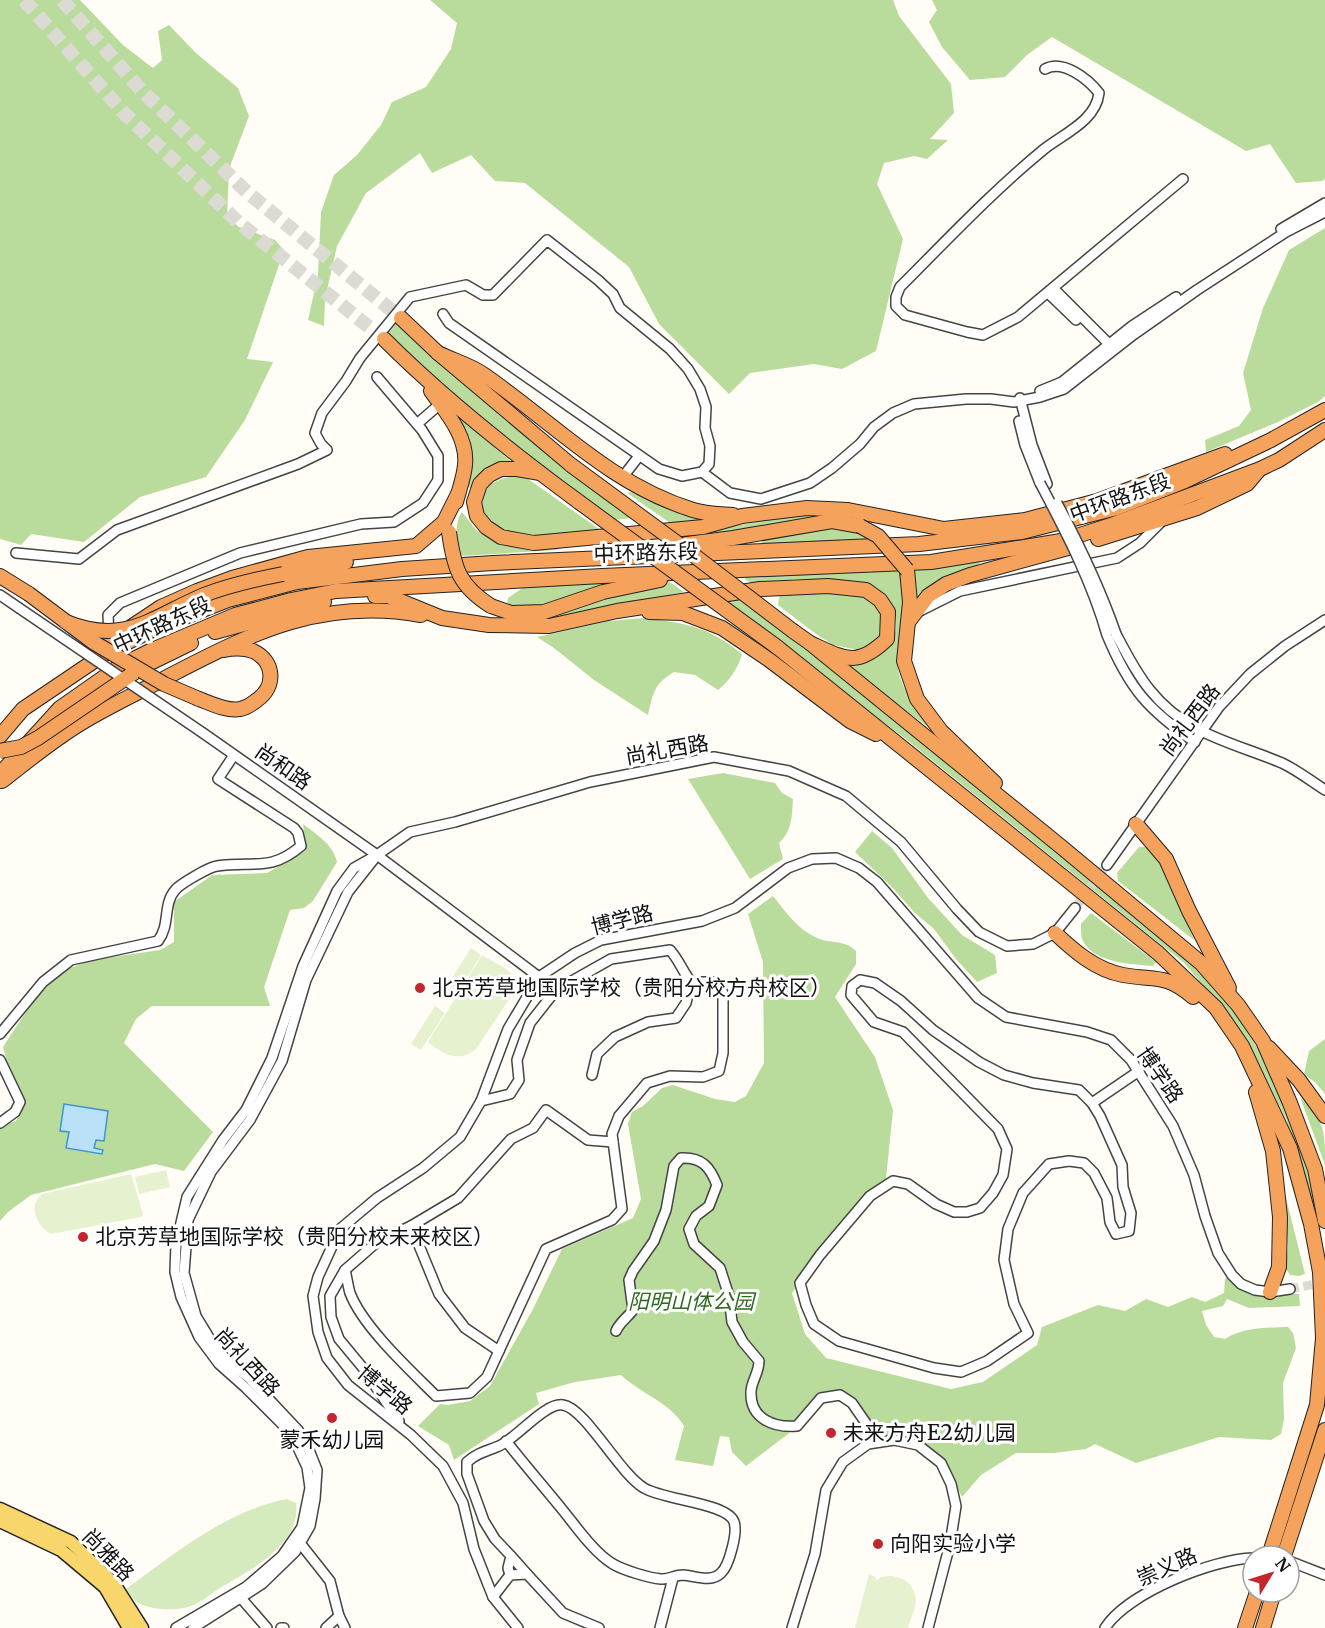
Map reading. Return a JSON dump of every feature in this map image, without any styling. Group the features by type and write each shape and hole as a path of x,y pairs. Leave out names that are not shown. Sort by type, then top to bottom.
{"highway":[{"path":"401,318 438,353 571,465 810,643 1200,963 1238,1005 1263,1041 1299,1080 1325,1116"},
{"path":"384,339 419,374 540,473 777,647 909,752 1158,953 1216,1008 1242,1046 1290,1148 1311,1224 1320,1283 1323,1338 1317,1405 1273,1544"},
{"path":"438,353 482,372 575,446 622,478 666,500 695,511 741,516"},
{"path":"419,374 453,422 463,446 465,465 449,532 453,562 460,577 470,590 491,606 511,613 544,612 603,592 691,572"},
{"name":"中环路东段","path":"0,736 23,709 106,653 154,628 228,600 297,582 443,566 919,544 1022,532 1117,508 1185,481 1267,442 1325,410"},
{"name":"中环路东段","path":"0,774 60,708 120,666 235,615 291,600 336,591 931,562 1061,541 1111,525 1260,469 1325,430"},
{"path":"540,473 501,469 489,475 480,484 474,502 477,516 486,527 501,537 534,543 703,527 741,516 807,508 848,510 944,529 1025,520 1097,501 1212,458 1267,442"},
{"path":"910,618 928,596 946,584 1197,508 1247,484 1260,469"},
{"path":"23,709 58,678 111,639 161,608 232,578 308,557 417,546 444,522 458,494"},
{"path":"554,561 734,538 832,521 860,526 878,536 907,570 910,618 906,631 904,661 917,699 940,731 1059,845"},
{"path":"66,622 90,630 115,632 140,625 205,595 247,581 345,562 387,558 443,566"},
{"path":"0,576 29,594 93,642 154,678 199,699 239,710 260,698 267,691 271,681 270,669 260,656 252,651 236,648 219,650"},
{"path":"0,782 82,722 219,650 290,622 331,613 365,609 396,610 489,625 549,626 617,611 759,589 828,586 866,590 880,600 888,612 887,639 868,656 854,658 836,655 810,643"},
{"path":"152,650 340,598 388,596 442,618"},
{"path":"617,611 683,613 722,628 768,659 850,721 909,752"},
{"path":"0,751 21,747 38,738 146,665 225,629"},
{"path":"1136,824 1166,859 1189,910 1238,1005"},
{"path":"1055,933 1095,965 1122,975 1156,977 1179,985 1231,1030"},
{"path":"1263,1041 1315,1169 1325,1221"},
{"path":"1242,1046 1273,1151 1280,1216 1279,1267 1270,1292"},
{"path":"1288,1544 1325,1430"},
{"path":"1245,1628 1253,1604"},
{"path":"1263,1628 1270,1604"}],"main road":[{"name":"尚雅路","path":"0,1509 71,1542 114,1584 142,1628"},
{"name":"尚雅路","path":"0,1521 61,1550 105,1587 129,1628"}],"street":[{"path":"1045,69 1050,66 1060,66 1079,75 1099,93 1098,104 1089,116 1043,150 900,287 896,297 896,306 905,315 983,335 1018,317 1183,179"},
{"path":"1110,349 1132,326 1295,219 1325,203"},
{"path":"704,469 732,488 758,495 804,481 832,462 885,411 914,398 954,394 990,394 1016,399 1062,382 1286,232 1325,212"},
{"path":"16,553 79,559 117,530 298,464 327,450 315,432 322,413 360,358 410,297 466,285 483,295 493,295 547,240 598,280 613,294 620,308 670,349 688,369 700,389 706,408 705,428 710,446 709,464 704,469 682,476 659,469 448,323 443,314"},
{"path":"1050,290 1110,349"},
{"path":"111,639 108,615 120,603 240,553 361,524 394,522 423,503 438,480 438,456 417,424 377,377"},
{"path":"1016,399 1025,445 1112,635 1150,690 1171,711 1201,732 1284,764 1325,790"},
{"path":"417,424 440,404"},
{"path":"622,478 639,456"},
{"path":"910,618 960,591 1118,558 1140,543 1164,519"},
{"name":"尚和路","path":"0,595 377,855 539,977"},
{"name":"尚礼西路","path":"1107,865 1219,707 1250,674 1285,646 1325,620"},
{"path":"1112,635 1118,660 1139,696 1168,724 1195,742"},
{"path":"0,1034 43,982 71,960 158,941 165,932 169,899 178,888 214,866 266,865 289,856 301,846 298,833 294,828 218,779 234,755"},
{"name":"尚礼西路","path":"176,1628 246,1587 282,1556 302,1527 310,1488 307,1467 291,1433 219,1364 199,1337 181,1297 175,1272 176,1244 187,1197 223,1140 246,1110 273,1058 303,966 337,891 354,868 410,832 455,822 590,782 714,757 789,771 846,796 902,842 979,932 1007,946 1033,944 1055,933 1075,908"},
{"name":"尚礼西路","path":"193,1628 262,1584 295,1552 310,1526 315,1499 316,1470 297,1430 249,1378 229,1363 213,1344 196,1316 184,1273 188,1220 211,1172 250,1120 282,1061 306,980 348,892 377,855"},
{"name":"博学路","path":"518,1628 493,1597 474,1549 463,1503 443,1466 405,1430 348,1385 327,1358 318,1332 313,1296 318,1277 340,1229 377,1198 423,1168 460,1137 481,1101 508,1029 539,977 575,953 602,940 702,921 735,908 788,868 812,859 836,858 859,868 877,882 978,998 1005,1017 1087,1032 1111,1040 1139,1071 1173,1126 1194,1175 1204,1216 1218,1253 1232,1275 1241,1284 1255,1290 1270,1292 1290,1289"},
{"path":"481,1101 510,1094 519,1080 517,1060 530,1023 556,990 611,959 670,950 678,958 682,970 691,982"},
{"path":"860,980 875,982 901,1001 933,1030 979,1062 1004,1075 1033,1083 1079,1090 1092,1103 1122,1165 1123,1188 1131,1213 1129,1232 1116,1234 1110,1222 1107,1198 1094,1173 1084,1162 1069,1161 1049,1164 1023,1193 1008,1229 1004,1260 1014,1304 1028,1333 987,1361 961,1372 934,1368 839,1341 814,1324 800,1283 820,1255 870,1196 893,1181 908,1184 936,1204 954,1212 967,1212 980,1208 993,1193 1003,1175 1007,1149 998,1129 903,1032 874,1022 851,995 852,987 860,980"},
{"path":"592,1075 597,1054 615,1037 648,1022 676,1018 686,1003 691,982"},
{"path":"345,1270 351,1294 366,1320 405,1365 436,1396 470,1393 487,1377 546,1249 612,1220 622,1209 612,1134 619,1116 647,1083 670,1076 703,1077 719,1071 723,1053 723,993 716,982 691,982"},
{"path":"0,1060 20,1102 15,1112 0,1123"},
{"path":"1092,1103 1139,1071"},
{"path":"405,1430 363,1368 339,1339 331,1317 330,1296 345,1270 377,1242 411,1226 458,1198 511,1138 533,1128 546,1110 588,1140 613,1142"},
{"path":"616,1331 633,1310 629,1280 654,1241 666,1210 674,1166 681,1158 690,1157 702,1161 711,1170 717,1185 710,1206 696,1216 689,1229 694,1244 720,1268 729,1296 732,1322 744,1342 759,1360 759,1371 751,1392 756,1412 769,1424 797,1426 821,1398 840,1395 852,1403 879,1442"},
{"path":"411,1226 439,1294 465,1328 499,1350"},
{"path":"506,1441 576,1527 613,1564 661,1579 679,1575 710,1579 726,1568 736,1528 733,1518 723,1510 669,1498 646,1490 631,1480 582,1418 572,1408 561,1404 551,1407 506,1441 500,1446 479,1452 467,1462 466,1474 484,1521 495,1539 563,1612 598,1628"},
{"path":"792,1628 815,1554 826,1491 843,1462 868,1444 894,1440 918,1445 941,1463 951,1484 956,1506 950,1544 928,1628"},
{"path":"300,1543 330,1581 339,1616 345,1628"},
{"path":"510,1575 508,1568 511,1557"},
{"name":"崇义路","path":"1106,1628 1120,1612 1151,1589 1241,1559"},
{"path":"1301,1566 1325,1575"},
{"path":"493,1597 510,1575 527,1574"},
{"path":"660,1628 673,1578"},
{"path":"241,1598 267,1628"},
{"path":"326,1628 339,1616"}],"green space":[{"path":"0,0 80,0 123,45 153,68 162,60 158,31 169,25 197,54 238,88 249,116 229,169 227,217 239,227 275,240 284,250 247,359 273,362 245,420 206,477 140,497 84,542 31,534 21,545 0,539"},
{"path":"430,0 893,0 899,16 951,84 954,113 930,139 948,140 927,159 914,156 884,163 877,184 903,239 876,351 842,369 814,364 750,373 729,394 659,324 629,267 525,183 495,181 471,155 432,173 420,153 366,193 337,246 325,299 324,326 308,320 318,275 321,212 334,175 357,155 381,125 392,102 426,87 451,49 457,23"},
{"path":"932,0 1325,0 1325,179 1296,183 1270,144 1246,151 1052,37 1027,55 1005,77 970,80 942,47 929,22 937,10"},
{"path":"1325,228 1325,396 1318,402 1278,422 1206,452 1205,440 1239,426 1251,410 1243,373 1263,308 1289,250"},
{"path":"398,321 633,518 614,520 555,476 470,407 388,334"},
{"path":"459,418 514,464 499,465 488,469 471,490 467,484 466,439"},
{"path":"514,476 528,479 599,529 598,532 537,538 498,531 483,517 485,493 492,484"},
{"path":"631,492 657,503 717,519 673,525 627,493"},
{"path":"462,512 477,531 501,540 568,546 556,550 460,556 457,534 459,516"},
{"path":"805,514 818,516 808,520 695,541 687,534"},
{"path":"853,527 874,540 763,544 761,541 812,528"},
{"path":"980,562 976,567 943,579 914,601 908,566"},
{"path":"899,566 903,589 897,658 900,678 909,697 936,730 935,732 846,666 866,661 883,652 894,636 895,616 883,596 830,580 797,579 753,584 744,576"},
{"path":"622,581 541,609 507,606 508,598 533,584"},
{"path":"668,581 684,592 544,621 614,592"},
{"path":"787,592 863,595 876,603 884,619 882,635 872,648 859,650 833,645 778,605 779,597"},
{"path":"734,595 898,721 1171,943 1199,971 1234,1011 1258,1049 1288,1111 1303,1152 1321,1226 1318,1228 1298,1153 1286,1119 1247,1044 1224,1009 1184,963 907,740 722,600"},
{"path":"643,618 696,627 718,637 742,654 736,669 718,690 695,675 674,672 658,685 648,715 594,680 537,637 609,621"},
{"path":"723,773 775,783 782,793 793,799 789,828 779,843 783,859 750,879 688,779"},
{"path":"303,824 328,845 337,862 313,901 304,908 290,910 264,987 270,1006 152,1006 136,1019 124,1043 213,1132 184,1171 155,1164 31,1195 0,1221 0,1126 16,1121 24,1103 9,1069 3,1047 35,998 65,970 92,960 160,950 174,942 174,902 212,875 267,873 306,850"},
{"path":"872,831 892,848 928,898 962,935 995,955 997,973 977,982 956,959 934,929 915,913 891,886 855,852"},
{"path":"1139,847 1148,847 1162,862 1194,940 1118,881 1117,873"},
{"name":"阳明山体公园","path":"773,896 792,920 810,934 822,940 842,943 856,951 856,964 835,997 875,1057 893,1110 886,1179 862,1202 792,1293 805,1334 826,1358 951,1389 983,1382 1037,1345 1042,1327 1098,1305 1125,1311 1146,1299 1168,1307 1192,1297 1205,1302 1224,1293 1225,1279 1230,1277 1253,1293 1299,1294 1300,1306 1249,1308 1227,1299 1223,1306 1202,1311 1206,1325 1214,1337 1225,1339 1247,1330 1288,1327 1293,1333 1296,1348 1283,1383 1284,1419 1281,1434 1271,1440 1219,1437 1136,1463 1095,1444 1086,1449 1054,1453 1016,1453 981,1475 962,1497 943,1458 916,1441 879,1434 866,1413 843,1391 823,1392 800,1416 788,1434 746,1466 732,1452 729,1437 720,1436 713,1466 675,1460 684,1426 664,1405 621,1375 575,1382 536,1393 539,1404 454,1460 449,1445 418,1426 440,1404 470,1401 490,1386 533,1309 562,1249 633,1218 641,1199 628,1124 632,1112 643,1106 662,1088 673,1085 715,1099 735,1102 746,1096 764,1063 763,962 748,914"},
{"path":"1091,913 1156,962 1153,966 1113,961 1094,953 1082,939 1081,924"},
{"path":"471,948 481,955 457,993 447,986"},
{"path":"482,955 509,972 517,982 516,989 476,1049 464,1056 452,1056 428,1042"},
{"path":"435,1006 445,1013 421,1050 411,1044"},
{"path":"1325,1039 1325,1094 1304,1074 1309,1051"},
{"path":"1300,1097 1314,1113 1322,1127 1325,1165"},
{"path":"166,1170 170,1187 139,1194 135,1177"},
{"path":"131,1174 143,1214 141,1217 51,1234 38,1221 35,1205 42,1194"},
{"path":"1286,1198 1305,1274 1299,1276 1290,1275 1286,1269 1288,1246"},
{"path":"287,1499 296,1503 296,1518 291,1531 282,1543 258,1564 205,1599 188,1607 163,1609 136,1602 126,1589 222,1523 264,1505"},
{"path":"869,1574 876,1580 895,1576 907,1582 911,1587 915,1593 916,1603 908,1628 855,1628"}],"water":[{"path":"64,1104 108,1111 104,1141 96,1140 94,1148 103,1150 102,1154 66,1148 69,1132 60,1131"}],"tunnel":[{"path":"24,0 124,113 238,222 384,339"},
{"path":"62,0 142,91 248,193 401,318"},
{"path":"1075,908 1107,865"},
{"path":"1290,1289 1325,1282"}],"place":[{"name":"北京芳草地国际学校（贵阳分校方舟校区）","path":"420,988"},
{"name":"北京芳草地国际学校（贵阳分校未来校区）","path":"83,1237"},
{"name":"蒙禾幼儿园","path":"332,1418"},
{"name":"未来方舟E2幼儿园","path":"831,1433"},
{"name":"向阳实验小学","path":"878,1544"}]}
